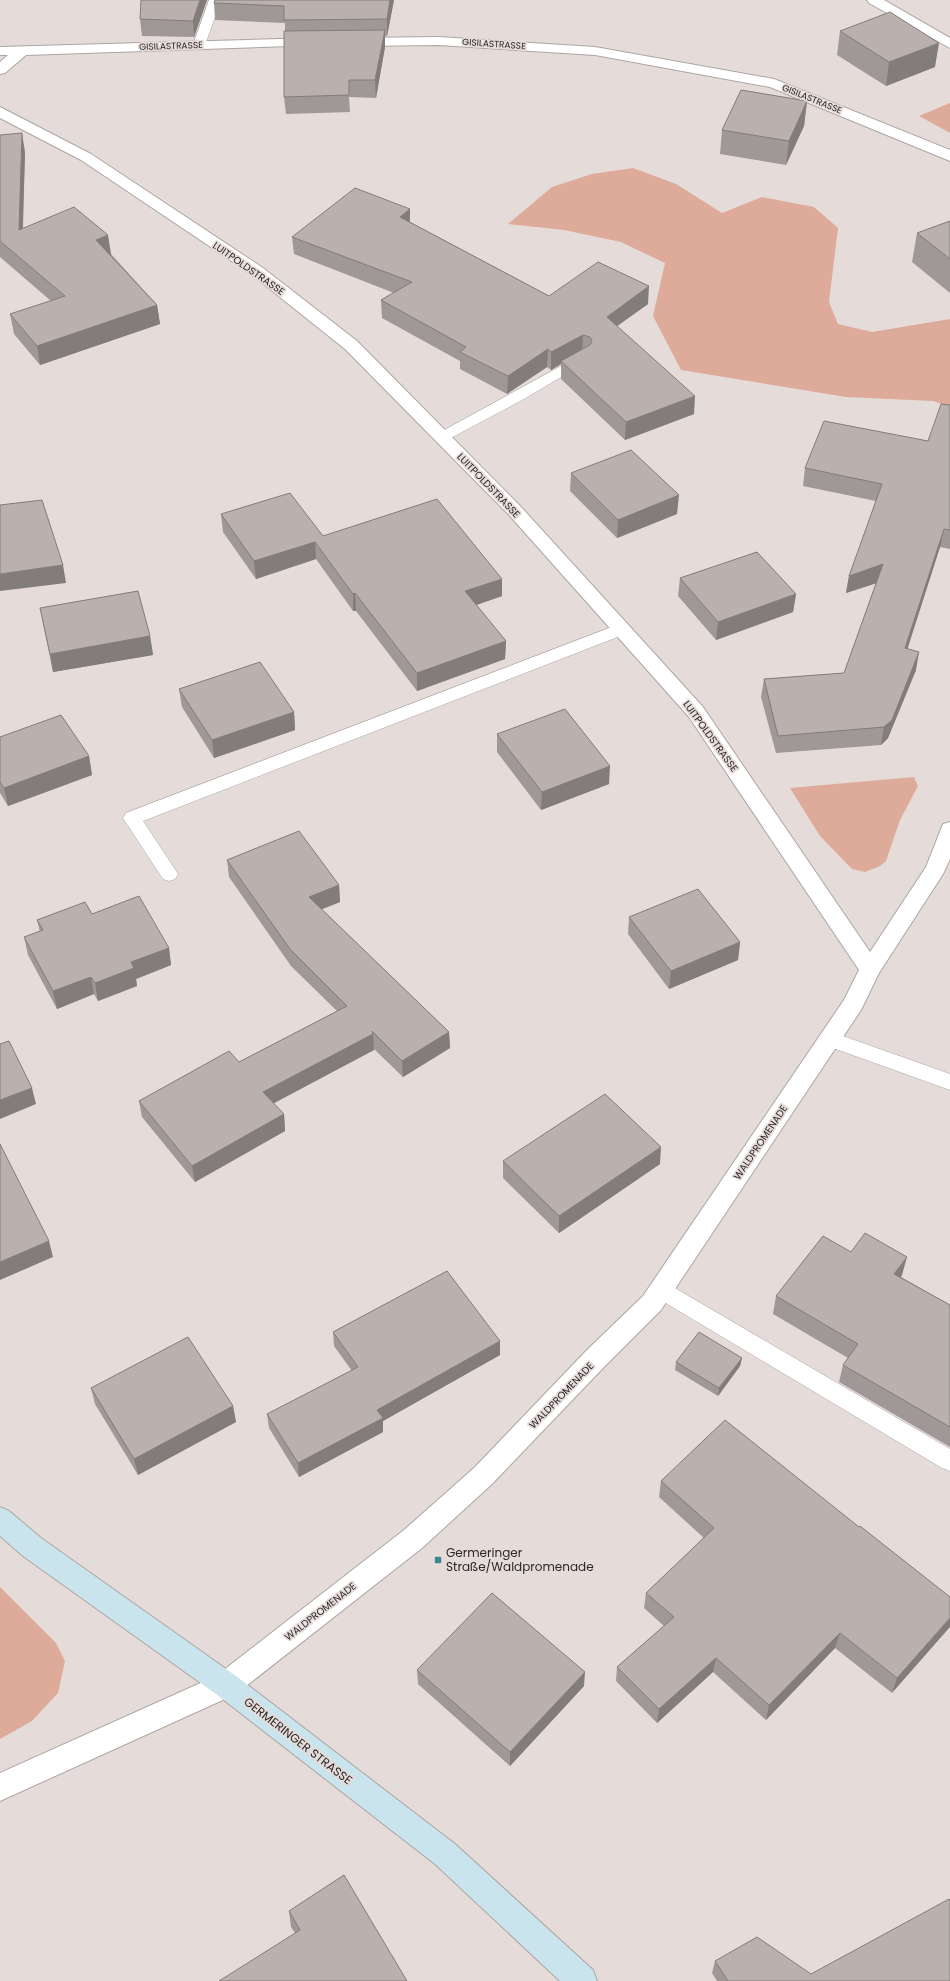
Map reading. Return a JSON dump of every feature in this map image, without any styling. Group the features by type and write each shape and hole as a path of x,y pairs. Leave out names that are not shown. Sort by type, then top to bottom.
{"street":[{"path":"882,2 950,44"},
{"name":"GISILASTRASSE","path":"344,42 439,41 595,51 774,83 950,156"},
{"name":"GISILASTRASSE","path":"0,51 328,42"},
{"path":"0,70 21,51"},
{"name":"LUITPOLDSTRASSE","path":"0,112 86,157 256,271 351,345 516,512 696,712 870,969"},
{"name":"WALDPROMENADE","path":"0,1787 226,1684 413,1539 483,1476 595,1359 652,1303 853,1004 870,969 936,869 950,829"},
{"name":"GERMERINGER STRASSE","path":"0,1519 32,1547 226,1684 445,1854 582,1981"}],"lane":[{"path":"199,45 214,0"},
{"path":"442,437 519,396 583,358"},
{"path":"169,874 132,818 622,630"},
{"path":"829,1039 950,1082"},
{"path":"661,1290 950,1461"}],"shaded area":[{"path":"950,103 950,133 919,116"},
{"path":"633,168 676,184 722,213 762,197 814,207 838,228 829,302 838,324 872,332 950,319 950,407 933,401 846,397 681,370 653,316 665,263 621,242 564,230 508,224 552,187 592,174"},
{"path":"914,777 918,786 900,820 886,861 880,866 865,872 852,869 820,836 790,788"},
{"path":"0,1587 56,1643 65,1661 58,1693 32,1721 0,1739"}],"building":[{"path":"141,0 200,0 193,21 140,19"},
{"path":"215,0 390,0 387,19 284,20 284,6 214,3"},
{"path":"890,12 939,43 889,62 840,31"},
{"path":"385,30 375,80 349,80 349,95 284,97 284,31"},
{"path":"741,90 807,101 789,141 722,130"},
{"path":"22,133 19,230 74,207 108,235 96,240 157,305 37,346 10,314 65,296 0,241 0,135"},
{"path":"355,188 410,209 400,217 549,296 598,262 649,286 607,317 695,396 626,422 561,361 590,345 592,341 590,337 583,335 551,352 548,349 508,376 460,352 466,347 381,300 412,282 292,237"},
{"path":"950,221 950,259 917,233"},
{"path":"941,404 950,405 950,530 944,529 905,648 919,652 892,720 884,727 778,736 764,679 844,673 883,564 849,576 882,484 805,468 824,421 928,441"},
{"path":"631,450 679,495 618,520 571,473"},
{"path":"290,493 323,536 437,499 502,579 465,591 506,641 417,673 355,593 353,594 315,542 254,561 221,514"},
{"path":"42,500 63,565 0,574 0,505"},
{"path":"757,552 796,594 718,622 680,578"},
{"path":"138,591 150,636 50,654 40,608"},
{"path":"260,662 294,712 212,740 179,689"},
{"path":"565,709 610,766 542,792 497,734"},
{"path":"61,715 89,756 4,788 0,782 0,737"},
{"path":"299,831 339,885 309,897 449,1032 402,1061 372,1031 373,1034 263,1092 284,1114 192,1166 139,1101 229,1051 239,1062 347,1006 290,949 227,860"},
{"path":"698,889 740,942 671,971 629,917"},
{"path":"139,896 169,948 131,962 134,968 95,983 91,977 53,991 24,937 43,930 37,920 85,902 92,914"},
{"path":"9,1041 32,1088 0,1100 0,1044"},
{"path":"605,1094 661,1147 559,1216 503,1161"},
{"path":"0,1144 49,1241 0,1262"},
{"path":"865,1233 907,1257 894,1274 950,1305 950,1427 843,1365 858,1344 776,1296 823,1236 851,1252"},
{"path":"447,1271 500,1341 377,1410 383,1418 298,1463 267,1414 358,1367 333,1332"},
{"path":"699,1332 742,1358 719,1388 676,1362"},
{"path":"188,1337 233,1406 134,1459 91,1388"},
{"path":"725,1420 859,1527 860,1526 950,1597 950,1618 897,1678 840,1633 769,1705 716,1658 659,1709 617,1667 674,1617 646,1593 714,1528 661,1481"},
{"path":"492,1593 585,1672 510,1752 417,1670"},
{"path":"344,1875 407,1981 219,1981 300,1930 289,1911"},
{"path":"949,1899 950,1981 728,1981 715,1961 757,1937 811,1974"}],"place":[{"name":"Germeringer Straße/Waldpromenade","path":"438,1560"}]}
